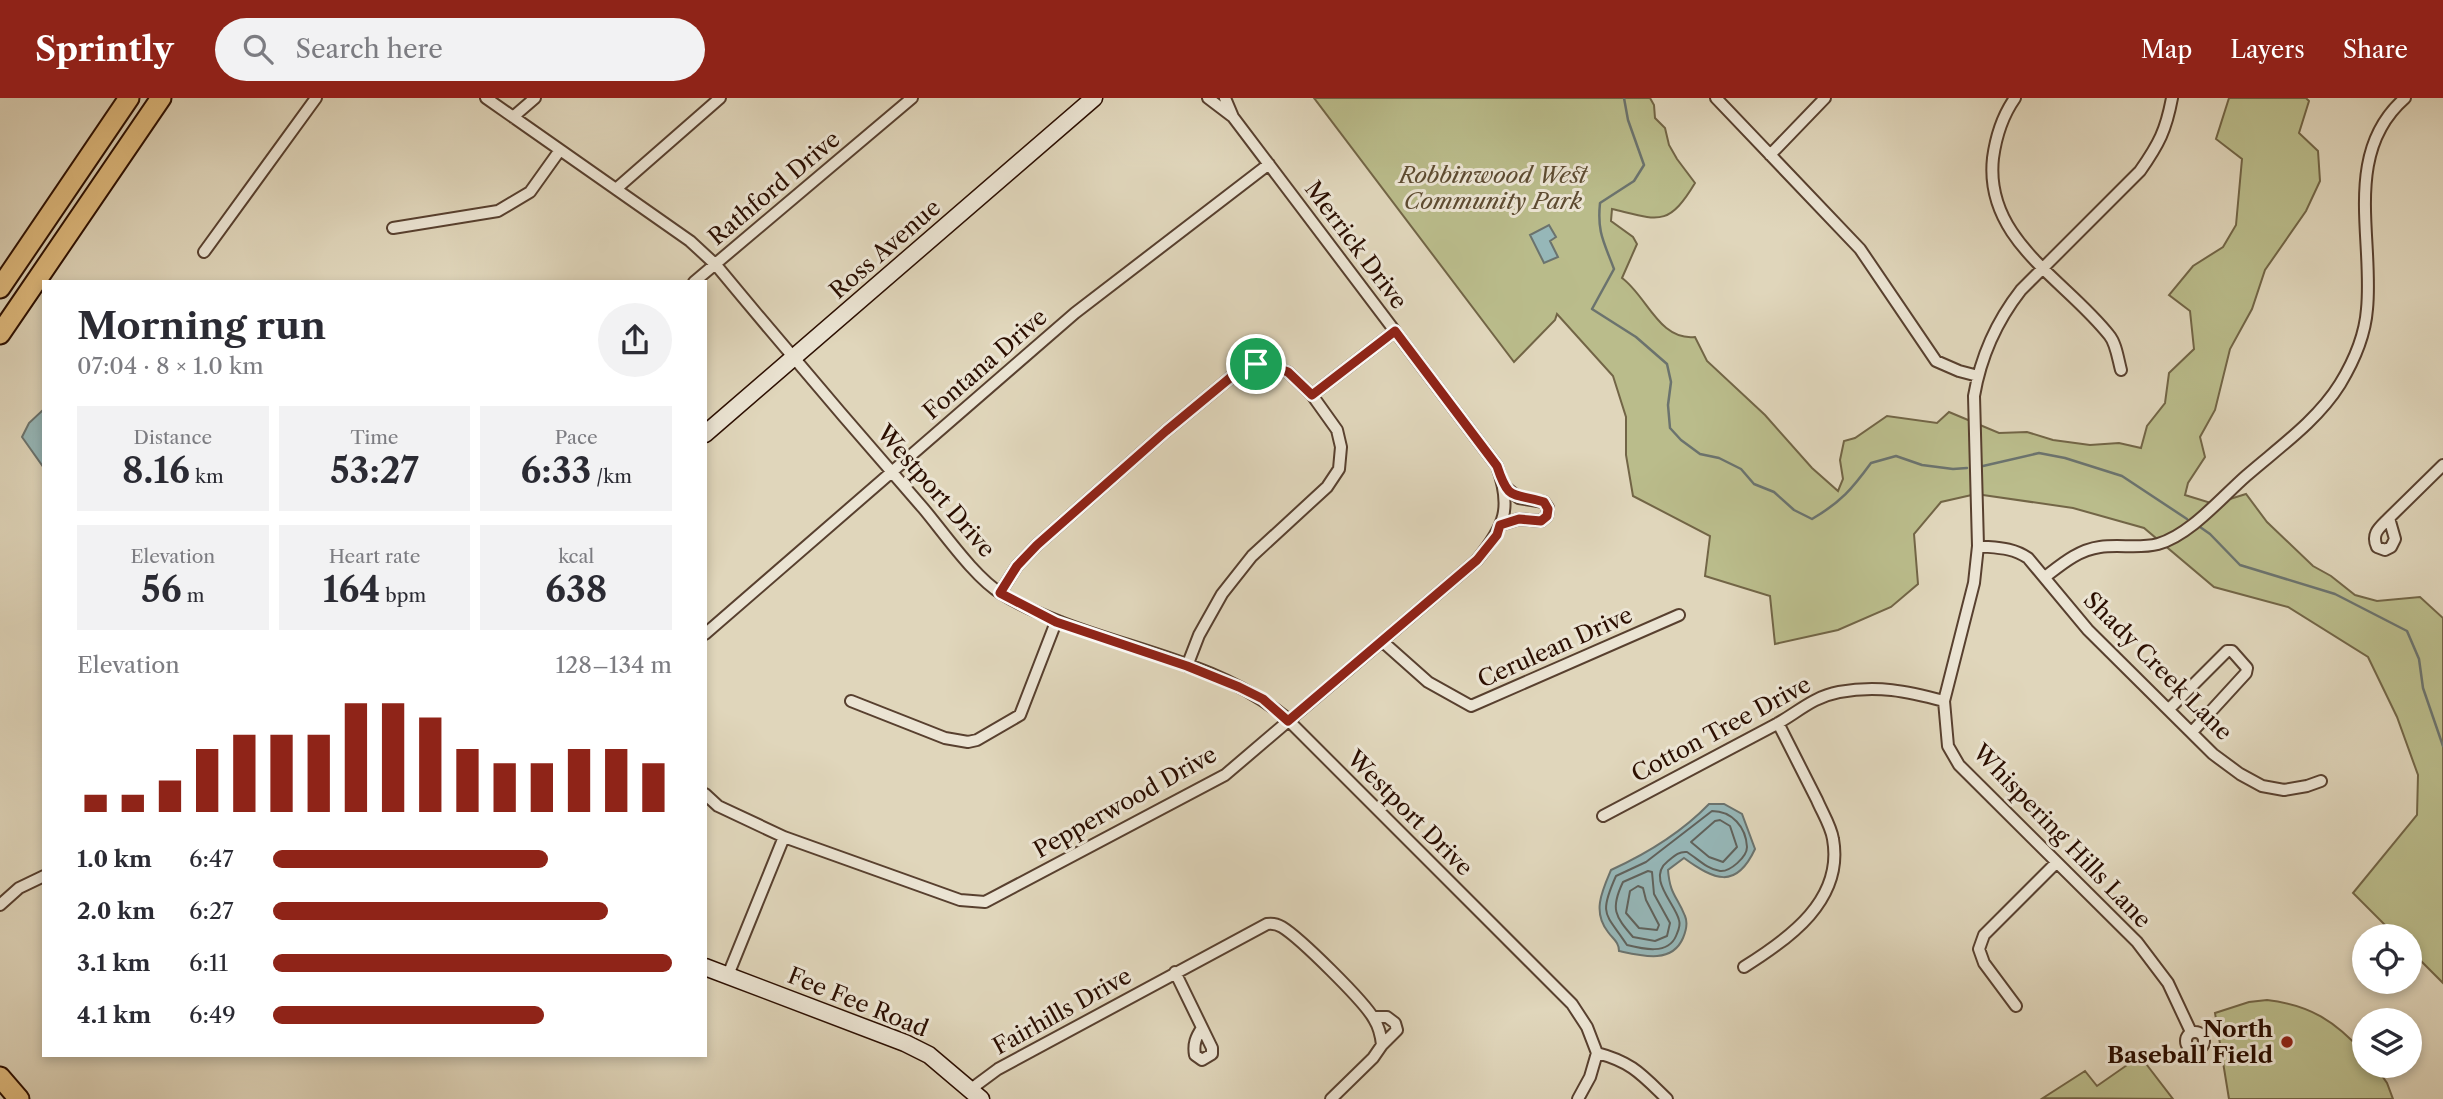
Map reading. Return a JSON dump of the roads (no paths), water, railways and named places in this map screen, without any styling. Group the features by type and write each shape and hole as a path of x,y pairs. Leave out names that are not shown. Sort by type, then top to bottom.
{"highway":[{"path":"0,288 130,98"},
{"path":"0,334 161,98"},
{"path":"0,1077 19,1099"}],"street":[{"path":"204,252 316,98"},
{"name":"Westport Drive","path":"486,98 690,241 716,265 892,473 980,574 1000,593 1056,622 1187,666 1263,699 1572,1004 1587,1027 1597,1053"},
{"path":"513,117 535,98"},
{"path":"616,189 720,98"},
{"name":"Rathford Drive","path":"697,280 912,98"},
{"name":"Ross Avenue","path":"707,432 1094,98"},
{"name":"Merrick Drive","path":"1208,98 1233,117"},
{"name":"Merrick Drive","path":"1225,98 1233,117 1497,466 1504,486 1505,505"},
{"path":"1716,98 1860,249 1936,361 1959,372 1978,376"},
{"path":"1770,155 1825,98"},
{"path":"2015,98 2002,122 1992,165 1993,187 2010,233 2111,337 2121,370"},
{"name":"Whispering Hills Lane","path":"2172,98 2167,125 2155,150 2140,171 2021,290 1998,322 1989,340 1978,376 1973,417 1978,546 1974,583 1944,702 1948,746 1959,765 2129,934 2168,984 2191,1032"},
{"path":"2045,577 2069,558 2084,551 2100,547 2140,547 2158,544 2174,537 2197,520 2317,413 2329,399 2350,365 2361,340 2367,312 2364,191 2368,159 2381,128 2405,98"},
{"path":"393,228 498,211 530,192 560,150"},
{"name":"Fontana Drive","path":"707,632 1080,309 1269,164"},
{"path":"1312,395 1395,331"},
{"path":"1000,593 1017,566 1037,545 1236,373 1256,364 1288,372 1312,395 1337,430 1341,447 1339,469 1328,487 1252,556 1222,594 1199,635 1187,666"},
{"path":"2389,518 2443,465"},
{"path":"1500,525 1519,519 1541,521 1547,516 1548,509 1544,502 1519,498 1504,486"},
{"name":"Pepperwood Drive","path":"707,796 718,806 784,837 960,900 985,902 1224,775 1477,560 1497,535 1505,505"},
{"name":"Shady Creek Lane","path":"1978,546 2018,551 2028,558 2088,630 2213,754 2240,774 2262,786 2284,790 2321,781"},
{"name":"Cerulean Drive","path":"1383,642 1428,682 1471,706 1679,615"},
{"path":"851,701 948,738 968,742 977,740 1020,715 1056,622"},
{"path":"2169,709 2227,651 2232,652 2247,668 2246,673 2192,732"},
{"name":"Cotton Tree Drive","path":"1603,816 1778,723 1811,701 1836,693 1871,688 1905,691 1944,702"},
{"path":"1744,967 1807,920 1825,894 1833,866 1833,839 1823,813 1778,723"},
{"path":"728,975 784,837"},
{"path":"2016,1006 1984,963 1979,949 1983,935 2056,863"},
{"path":"0,905 19,888 42,877"},
{"name":"Fairhills Drive","path":"976,1094 998,1069 1175,972 1267,924 1275,923 1292,933 1373,1017 1380,1030 1382,1045"},
{"name":"Fee Fee Road","path":"707,968 905,1043 929,1055 976,1094"},
{"path":"1175,972 1202,1028"},
{"path":"1331,1099 1373,1059 1397,1030 1395,1023 1387,1017 1373,1017"},
{"path":"1578,1099 1590,1077 1597,1053 1616,1058 1633,1067 1667,1099"}],"water":[{"path":"1549,225 1556,237 1550,241 1558,257 1544,263 1530,235"},
{"path":"42,411 42,465 22,437 29,423"},
{"path":"1709,804 1724,804 1742,814 1755,849 1748,862 1732,876 1724,877 1705,872 1684,858 1668,870 1672,890 1686,921 1685,933 1678,946 1672,952 1656,956 1619,951 1617,943 1600,917 1600,901 1611,870 1663,842"}],"waterway":[{"path":"1624,98 1628,120 1644,165 1634,181 1600,203 1600,230 1614,269 1592,309 1636,337 1667,364 1671,382 1668,405 1670,428 1681,440 1700,454 1719,458 1741,469 1754,484 1774,492 1794,510 1812,519 1845,494 1871,463 1896,456 1922,465 1967,468"},
{"path":"1983,466 2039,453 2065,458 2122,476 2187,519"},
{"path":"2200,527 2240,565 2335,594 2407,631 2419,659 2423,688 2443,746"}],"place":[{"name":"North Baseball Field","path":"2287,1042"}],"park label":[{"name":"Robbinwood West Community Park","path":"1493,188"}]}
